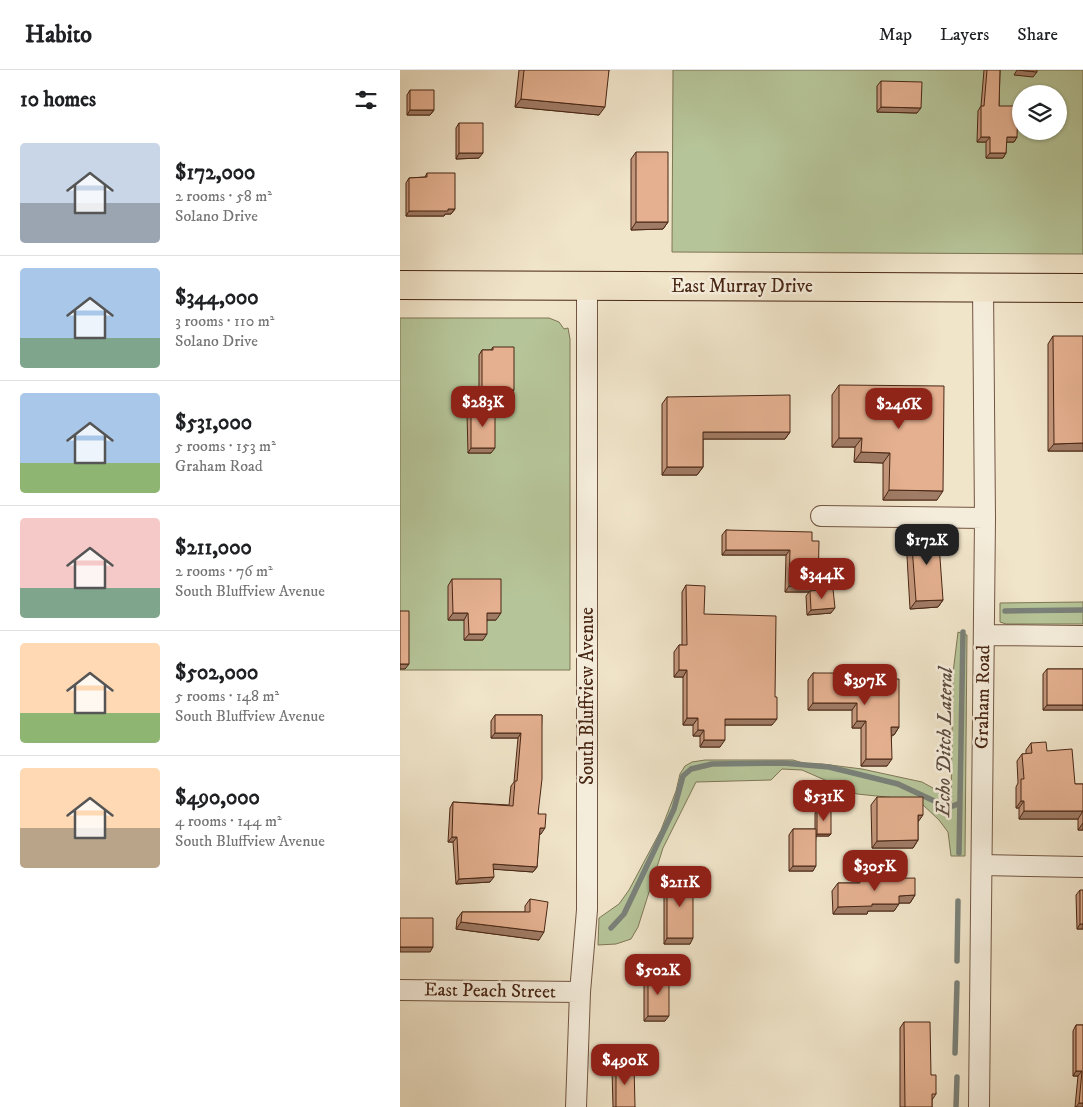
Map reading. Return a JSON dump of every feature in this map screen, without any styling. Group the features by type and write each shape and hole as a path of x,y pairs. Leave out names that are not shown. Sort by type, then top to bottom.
{"highway":[{"name":"East Murray Drive","path":"400,285 1083,288"}],"street":[{"name":"South Bluffview Avenue","path":"576,1107 580,992 587,910 587,286"},
{"name":"Graham Road","path":"979,1107 985,518 983,287"},
{"path":"821,516 985,518"},
{"path":"984,635 1083,636"},
{"path":"982,865 1083,866"},
{"name":"East Peach Street","path":"400,990 580,992"}],"green space":[{"path":"673,70 1083,70 1083,254 672,252"},
{"path":"400,318 549,318 559,322 564,329 568,328 570,339 570,670 400,670"},
{"path":"1083,602 1083,624 1006,624 1000,622 1000,603"},
{"path":"958,632 967,635 965,856 951,856 948,832 939,820 921,803 906,799 857,794 802,770 782,769 771,780 696,782 663,848 638,927 631,939 616,944 598,945 599,918 619,904 629,890 661,830 676,791 680,774 685,766 692,762 705,760 793,760 806,764 862,769 922,782 951,798 953,673"}],"building":[{"path":"524,70 609,70 605,107 521,99"},
{"path":"987,70 1000,70 999,106 1012,106 1012,137 1007,137 1006,153 990,153 990,137 981,137 981,106 984,106"},
{"path":"1019,70 1037,70 1037,72"},
{"path":"881,81 922,82 921,108 881,107"},
{"path":"410,90 434,90 434,110 410,110"},
{"path":"459,123 483,123 483,153 459,153"},
{"path":"636,152 668,152 668,222 636,222"},
{"path":"427,173 455,173 455,209 448,209 448,211 409,211 409,178 427,177"},
{"path":"1053,336 1083,336 1083,443 1054,444"},
{"path":"493,347 514,347 514,390 482,390 482,350 493,350"},
{"path":"839,385 944,386 943,491 889,490 890,453 861,452 862,438 839,438"},
{"path":"790,395 790,432 703,432 703,467 667,467 667,397"},
{"path":"471,408 495,408 495,448 471,448"},
{"path":"726,530 812,532 812,541 819,541 818,587 789,586 790,550 726,550"},
{"path":"938,530 943,600 916,601 911,532"},
{"path":"452,579 501,579 501,613 487,613 487,634 469,634 468,613 453,613"},
{"path":"686,585 705,586 704,614 776,616 775,697 777,697 777,719 725,719 725,740 704,740 704,730 698,730 698,718 687,718 687,670 679,670 679,645 687,645"},
{"path":"833,589 835,608 811,610 810,591"},
{"path":"400,611 409,611 409,664 400,664"},
{"path":"1047,669 1083,669 1083,705 1047,705"},
{"path":"813,673 858,673 858,679 899,679 899,727 891,727 892,759 866,759 866,721 857,721 857,703 813,703"},
{"path":"495,715 542,715 542,779 538,814 546,814 545,828 540,828 537,867 493,864 494,877 459,879 457,837 452,837 453,802 513,806 521,733 495,733"},
{"path":"1046,742 1047,751 1072,749 1075,784 1083,784 1083,811 1024,811 1024,801 1021,801 1021,779 1024,779 1022,754 1032,753 1031,743"},
{"path":"877,797 923,797 923,815 918,815 918,840 877,841"},
{"path":"817,810 831,810 831,834 817,834"},
{"path":"793,829 816,829 816,866 793,866"},
{"path":"693,877 693,938 667,938 667,878"},
{"path":"915,878 915,895 899,896 899,904 838,907 838,883 860,883 860,879"},
{"path":"1080,890 1083,890 1083,924 1080,924"},
{"path":"530,899 548,902 544,932 461,922 462,912 530,912"},
{"path":"400,918 433,918 433,947 400,947"},
{"path":"648,977 669,977 669,1016 648,1016"},
{"path":"904,1022 930,1022 931,1075 936,1075 936,1094 932,1094 932,1107 905,1107"},
{"path":"1076,1025 1083,1025 1083,1103 1079,1103 1082,1071 1076,1071"},
{"path":"616,1065 634,1065 635,1107 616,1107"}],"waterway":[{"name":"Echo Ditch Lateral","path":"1005,611 1083,610"},
{"name":"Echo Ditch Lateral","path":"959,853 963,632"},
{"path":"611,928 624,914 674,809 683,776 691,769 712,764 783,763 829,767 898,784 945,806 953,806 960,803"},
{"name":"Echo Ditch Lateral","path":"957,961 958,901"},
{"name":"Echo Ditch Lateral","path":"955,1053 957,983"},
{"name":"Echo Ditch Lateral","path":"956,1107 957,1077"}]}
